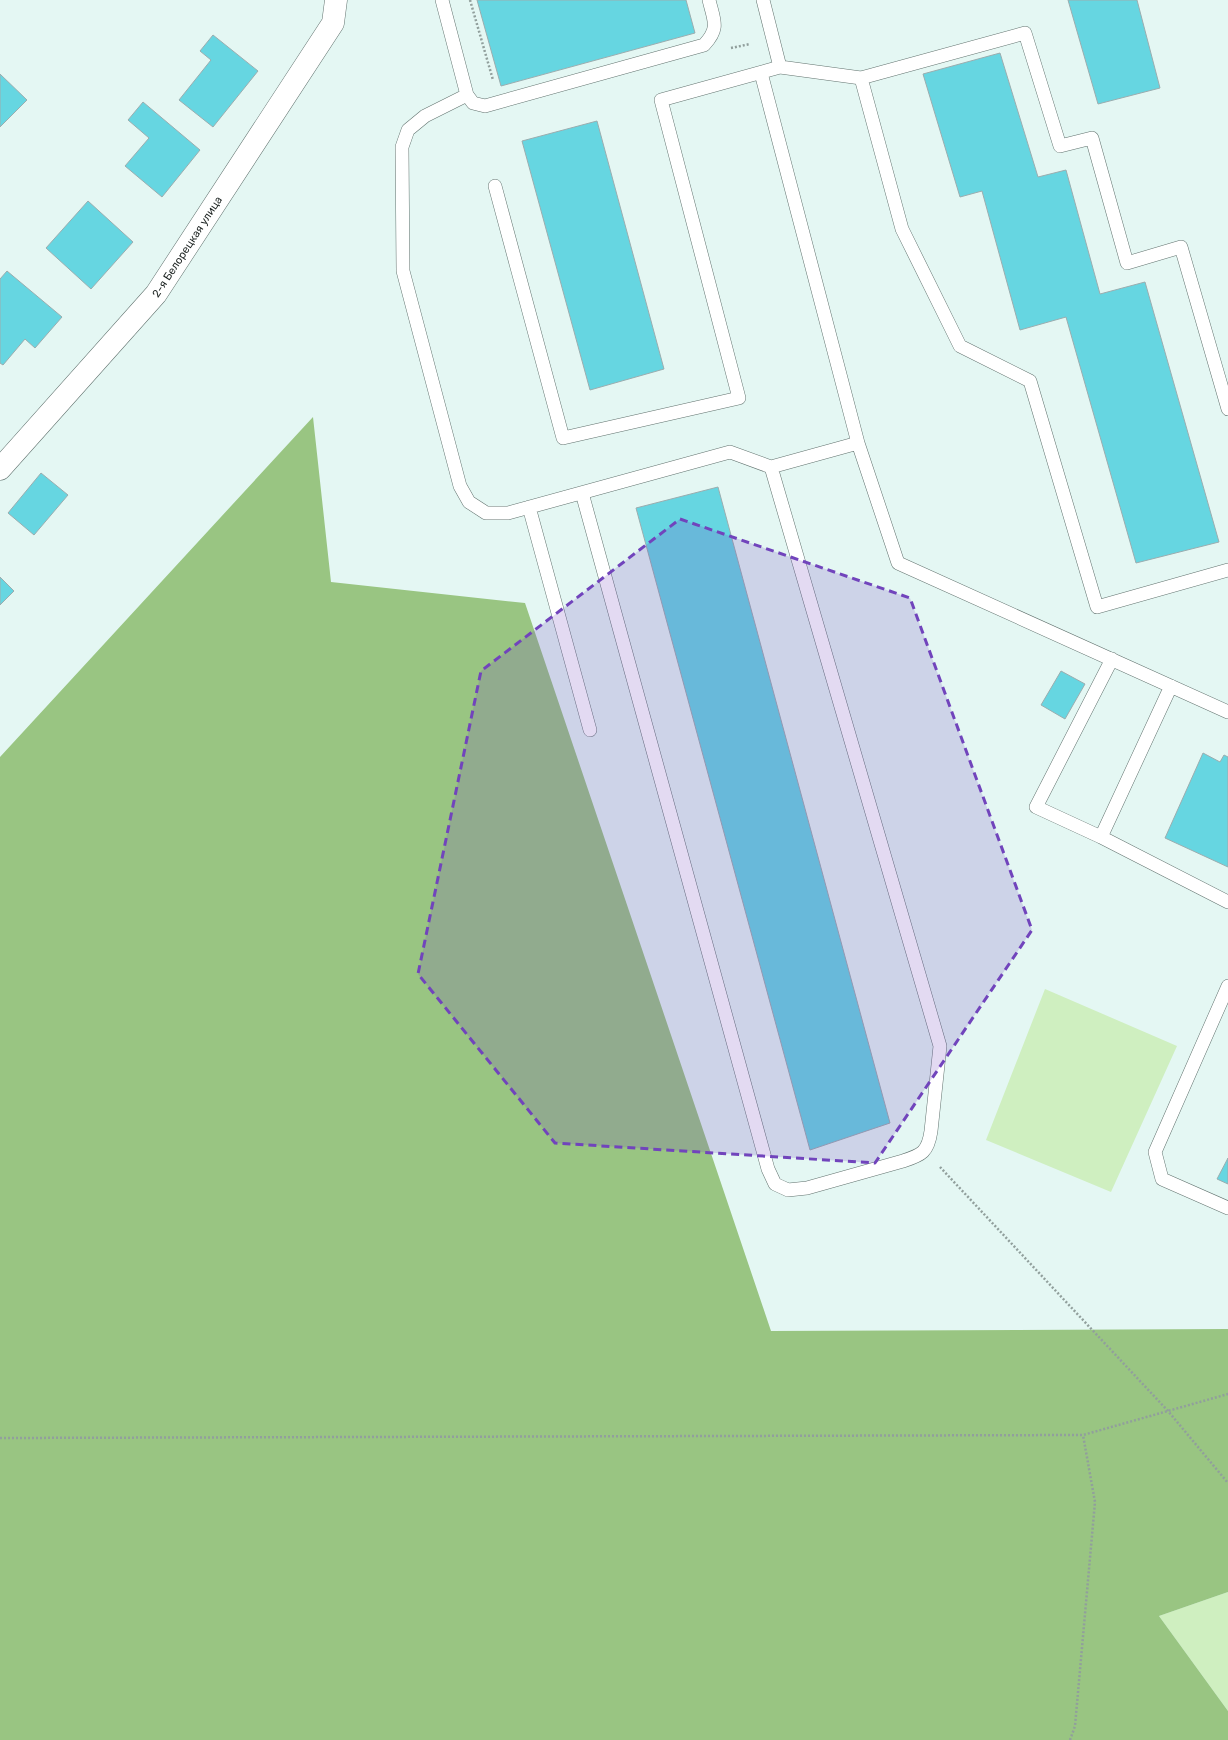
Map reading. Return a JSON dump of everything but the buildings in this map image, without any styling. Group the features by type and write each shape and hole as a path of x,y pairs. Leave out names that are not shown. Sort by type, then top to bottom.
{"street":[{"name":"2-я Белорецкая улица","path":"0,469 156,294 333,23 336,0"}],"lane":[{"path":"442,0 467,95 473,103 485,106 704,45 713,36 715,23 708,0"},
{"path":"763,0 780,67"},
{"path":"495,186 563,438 739,398 661,100 780,67 861,78 1025,33 1060,146 1092,138 1127,263 1181,247 1228,409"},
{"path":"761,73 858,443 898,562 1228,712"},
{"path":"861,78 902,229 960,346 1030,382 1097,607 1228,570"},
{"path":"467,95 425,116 408,130 402,147 403,271 460,486 469,502 486,513 508,513 730,452 771,466 858,443"},
{"path":"582,493 768,1169 775,1184 788,1190 807,1188 917,1157 925,1150 929,1143 931,1131 940,1046 771,466"},
{"path":"529,507 590,730"},
{"path":"1112,659 1036,807 1101,837 1228,902"},
{"path":"1101,837 1171,686"},
{"path":"1228,986 1155,1152 1162,1179 1228,1208"}],"path":[{"path":"470,0 500,102"},
{"path":"713,36 732,49 773,38"},
{"path":"925,1150 1168,1411 1228,1483"},
{"path":"0,1438 1083,1435 1228,1394"},
{"path":"1070,1740 1075,1726 1095,1502 1083,1435"}],"highlighted area":[{"path":"680,519 910,598 1032,930 875,1163 555,1143 418,974 481,671"}],"green space":[{"path":"313,417 331,582 525,603 771,1331 1228,1329 1228,1592 1159,1616 1228,1711 1228,1740 0,1740 0,757"},
{"path":"1045,989 1177,1046 1111,1192 986,1140"},
{"path":"1228,1592 1228,1711 1159,1616"}]}
